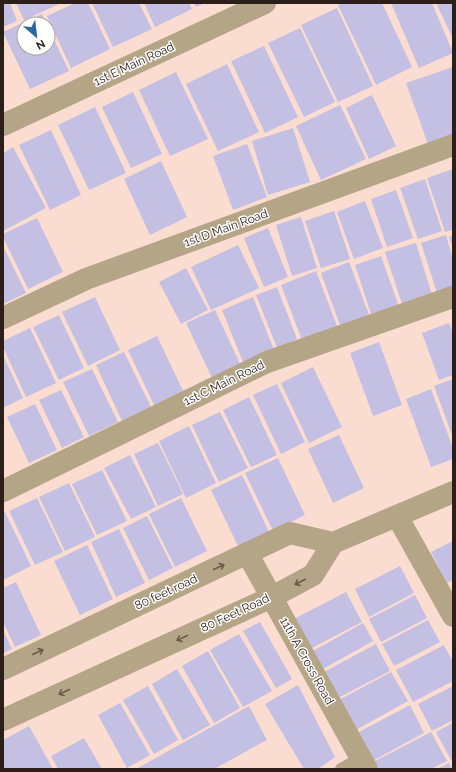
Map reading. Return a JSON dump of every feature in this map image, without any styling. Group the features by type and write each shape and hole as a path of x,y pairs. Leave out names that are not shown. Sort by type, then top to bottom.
{"street":[{"name":"1st E Main Road","path":"3,125 265,3"},
{"name":"1st D Main Road","path":"3,318 86,279 453,145"},
{"name":"1st C Main Road","path":"3,491 268,362 453,297"},
{"path":"333,543 453,492"},
{"path":"397,516 453,616"},
{"name":"80 feet road","path":"3,669 290,534 333,543"},
{"name":"80 Feet Road","path":"3,720 272,597 313,575 333,543"},
{"name":"11th A Cross Road","path":"247,553 364,763"}],"lane":[{"path":"341,769 364,763"}],"building":[{"path":"3,3 10,3 16,21 3,27"},
{"path":"16,3 59,4 33,16 22,16"},
{"path":"75,3 88,3 110,49 71,68 56,36 56,16 47,16"},
{"path":"92,3 139,3 152,29 113,47"},
{"path":"144,3 189,3 192,9 155,27"},
{"path":"194,3 205,3 196,7"},
{"path":"343,3 382,3 412,67 376,85 338,5"},
{"path":"391,3 432,3 453,53 419,68"},
{"path":"436,3 453,3 453,39"},
{"path":"337,8 373,86 338,102 301,25"},
{"path":"16,26 16,56 56,56 56,44 69,71 30,89 3,32"},
{"path":"300,28 335,102 304,117 268,43"},
{"path":"264,46 298,117 265,133 231,61"},
{"path":"227,64 259,132 218,151 186,84"},
{"path":"453,67 453,139 429,147 406,83"},
{"path":"176,72 208,139 170,156 139,90"},
{"path":"133,92 162,154 131,168 102,107"},
{"path":"372,95 396,146 369,159 346,108"},
{"path":"340,105 366,159 321,180 296,126"},
{"path":"95,107 126,173 89,190 58,125"},
{"path":"293,128 310,182 268,195 252,141"},
{"path":"51,130 81,195 50,210 19,145"},
{"path":"247,144 267,197 233,210 213,156"},
{"path":"13,147 46,208 3,231 3,153"},
{"path":"161,161 187,217 150,235 124,179"},
{"path":"453,169 453,230 445,232 427,178"},
{"path":"425,179 442,231 418,239 400,188"},
{"path":"396,190 413,238 387,247 371,199"},
{"path":"365,201 383,248 354,259 337,212"},
{"path":"334,211 350,259 321,268 305,221"},
{"path":"301,217 317,268 292,276 276,225"},
{"path":"37,218 63,272 28,289 3,237 3,234"},
{"path":"268,228 288,277 264,287 244,238"},
{"path":"446,235 453,260 453,292 438,296 421,243"},
{"path":"453,236 453,248 449,237"},
{"path":"416,243 433,298 403,307 385,252"},
{"path":"238,245 259,288 211,310 191,267"},
{"path":"3,246 26,293 3,304"},
{"path":"381,256 399,307 372,317 355,265"},
{"path":"349,262 370,317 341,328 321,273"},
{"path":"186,268 208,310 181,324 159,282"},
{"path":"316,271 337,326 302,340 281,285"},
{"path":"277,287 297,339 277,348 256,295"},
{"path":"95,297 120,350 88,366 62,312"},
{"path":"253,297 274,350 243,362 222,310"},
{"path":"215,310 240,364 212,378 186,323"},
{"path":"59,315 84,368 59,380 33,327"},
{"path":"449,323 453,333 453,375 439,380 422,333"},
{"path":"30,328 56,383 26,397 3,347 3,341"},
{"path":"157,336 184,393 155,407 128,350"},
{"path":"379,342 402,405 373,416 350,353"},
{"path":"124,352 151,407 122,421 96,365"},
{"path":"3,355 23,398 3,408"},
{"path":"313,367 342,427 309,443 281,383"},
{"path":"92,369 118,422 89,436 63,382"},
{"path":"453,379 453,438 434,386"},
{"path":"277,384 305,442 281,454 253,395"},
{"path":"431,389 453,448 453,459 431,467 406,399"},
{"path":"61,390 84,437 62,448 39,400"},
{"path":"249,397 277,455 251,467 223,410"},
{"path":"35,404 57,450 29,463 7,417"},
{"path":"220,412 248,468 219,482 192,425"},
{"path":"189,426 216,483 186,498 159,441"},
{"path":"339,435 364,488 333,503 308,449"},
{"path":"158,443 183,494 158,506 134,454"},
{"path":"130,455 156,507 131,519 104,468"},
{"path":"278,458 305,515 273,531 245,473"},
{"path":"102,470 127,521 97,535 72,484"},
{"path":"242,475 269,532 238,546 211,490"},
{"path":"69,483 95,537 65,551 39,497"},
{"path":"37,498 63,552 35,565 9,511"},
{"path":"181,498 207,551 175,567 149,514"},
{"path":"5,512 31,566 3,580 3,513"},
{"path":"147,516 173,568 149,580 123,528"},
{"path":"119,529 145,583 116,597 91,542"},
{"path":"453,541 453,580 447,583 431,552"},
{"path":"87,545 113,599 80,615 54,561"},
{"path":"400,566 414,593 369,617 355,589"},
{"path":"16,582 41,635 15,647 3,622 3,588"},
{"path":"346,592 362,622 308,650 292,620"},
{"path":"415,595 427,618 381,642 369,619"},
{"path":"428,620 440,642 394,666 382,644"},
{"path":"260,622 292,679 276,688 243,631"},
{"path":"363,623 373,641 321,670 311,652"},
{"path":"3,630 12,649 3,653"},
{"path":"239,634 272,691 243,707 210,650"},
{"path":"376,644 390,671 338,698 324,672"},
{"path":"444,645 453,662 453,681 413,702 396,670"},
{"path":"208,651 240,708 214,723 182,666"},
{"path":"177,669 210,725 183,740 152,684"},
{"path":"391,672 408,701 354,731 337,701"},
{"path":"298,685 335,757 318,769 304,769 265,704"},
{"path":"148,686 178,740 154,754 123,700"},
{"path":"453,686 453,720 432,731 418,704"},
{"path":"120,703 150,755 127,768 98,715"},
{"path":"410,705 424,733 374,760 359,732"},
{"path":"249,706 267,740 214,769 136,769"},
{"path":"453,723 453,759 451,760 436,732"},
{"path":"29,726 53,769 3,769 3,740"},
{"path":"431,732 447,761 431,769 379,769 375,761"},
{"path":"84,738 102,769 58,769 51,756"},
{"path":"449,763 452,769 437,769"}]}
